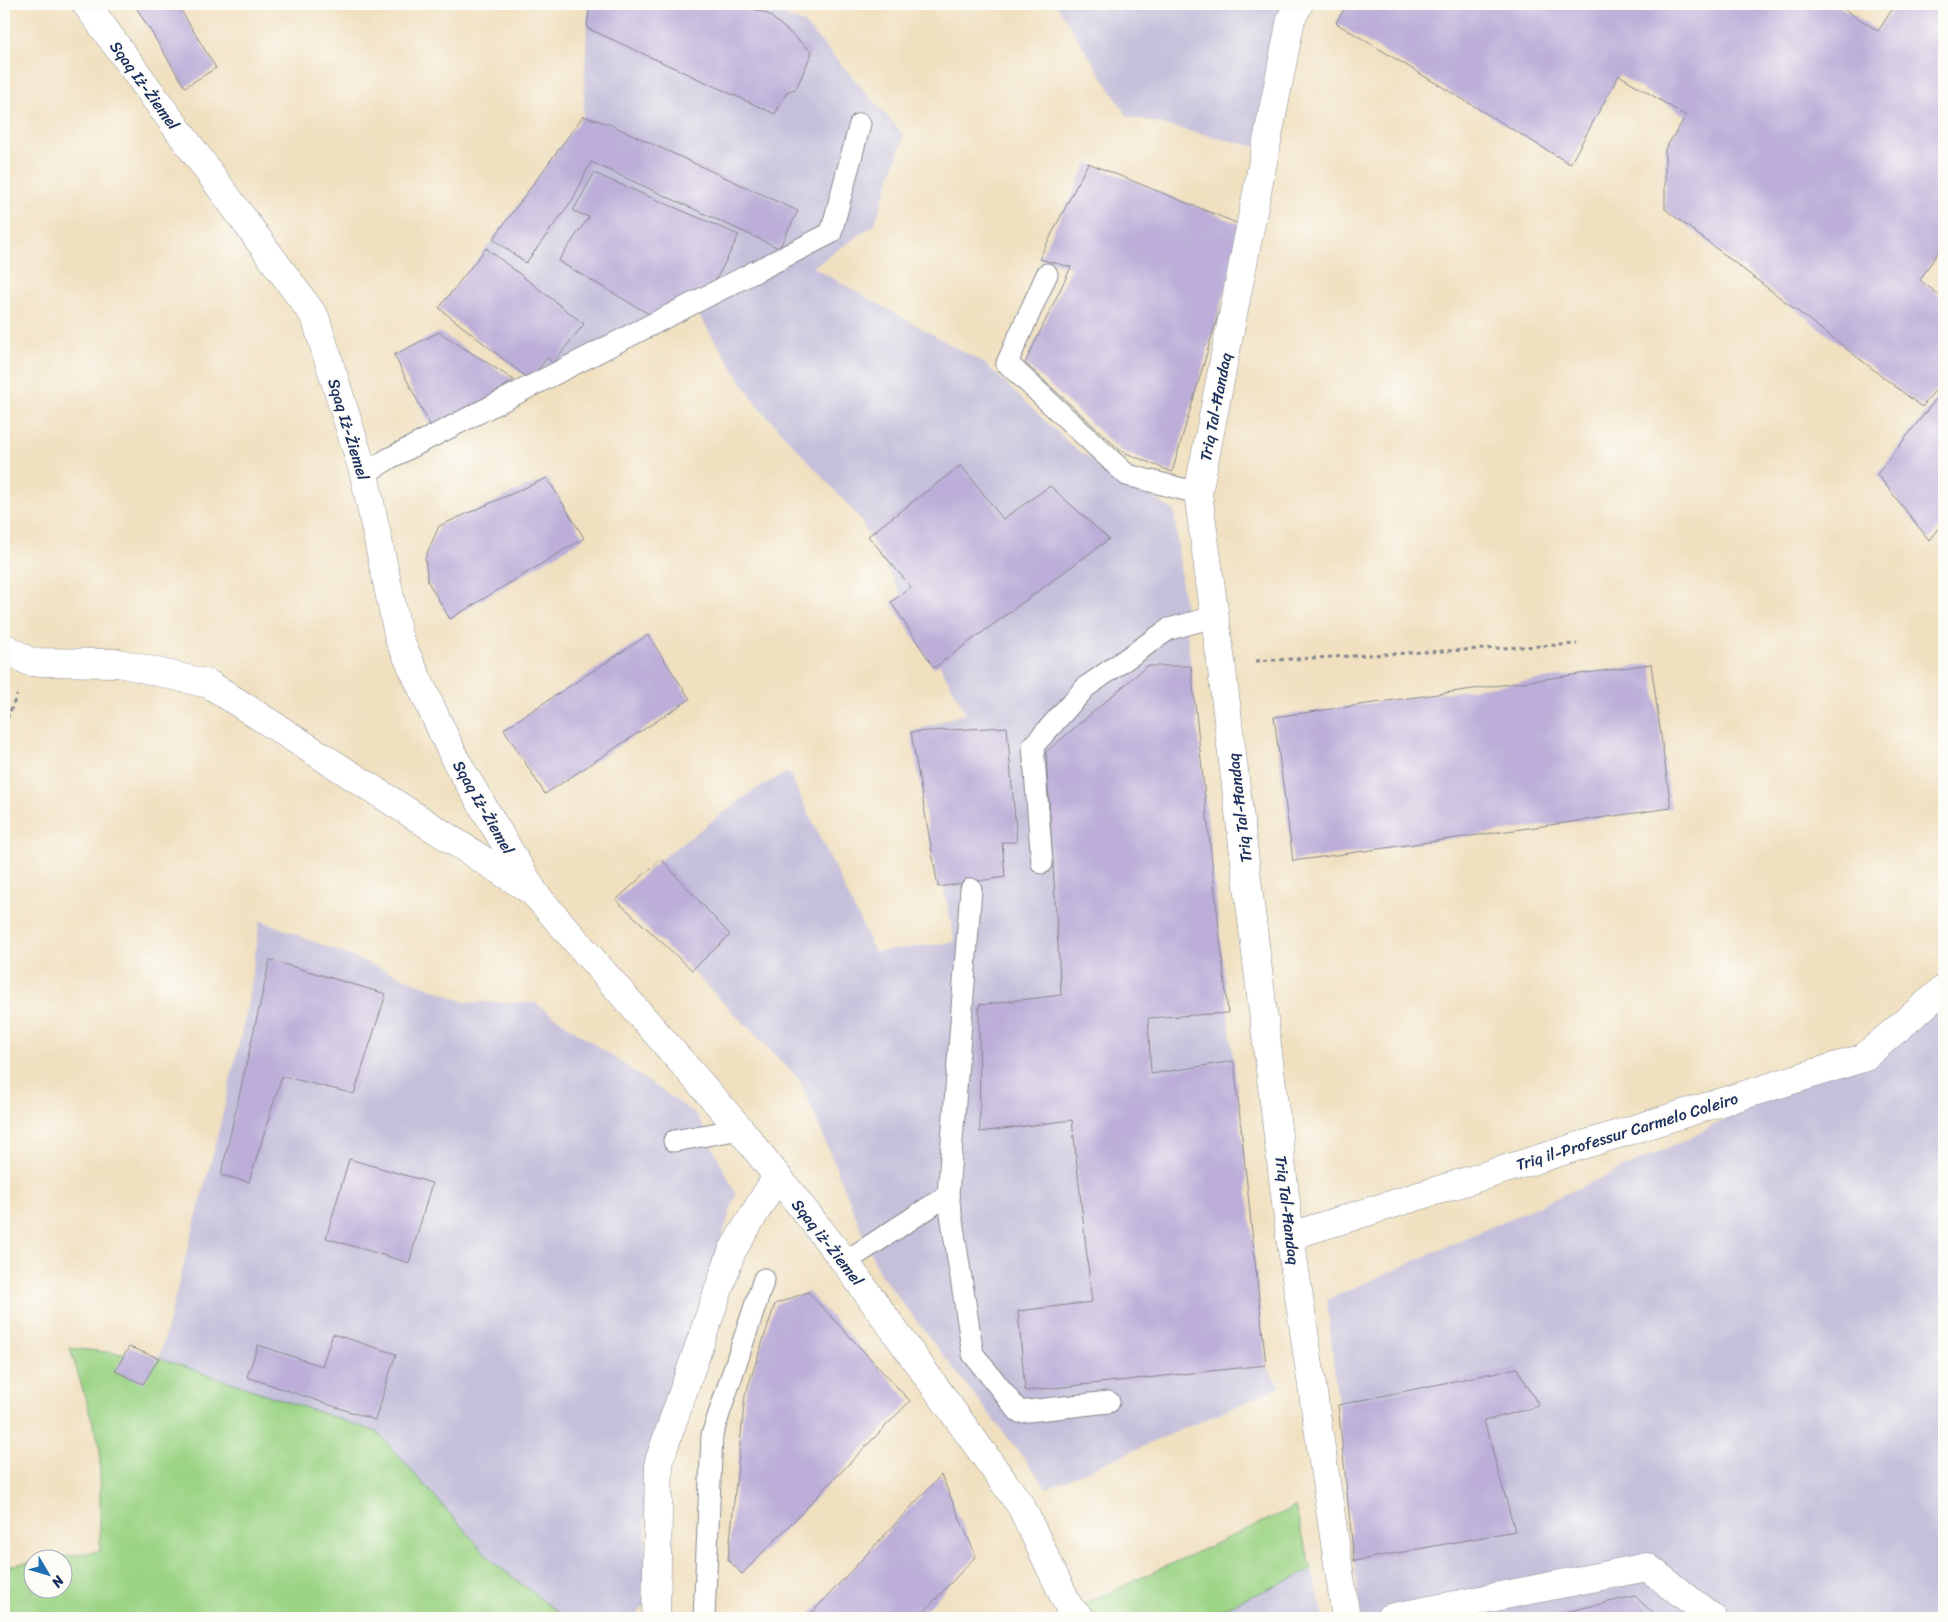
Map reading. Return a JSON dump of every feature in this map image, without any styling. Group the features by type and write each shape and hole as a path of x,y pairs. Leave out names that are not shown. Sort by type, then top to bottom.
{"street":[{"name":"Sqaq Iż-Żiemel","path":"86,4 315,317 364,474 399,639 456,761 535,894"},
{"name":"Triq Tal-Ħandaq","path":"1299,4 1291,19 1198,493 1221,662 1290,1236 1346,1618"},
{"path":"4,647 30,662 119,663 209,684 535,894"},
{"name":"Sqaq iż-Żiemel","path":"535,894 740,1129 845,1262 1021,1506 1070,1608 1080,1618"},
{"name":"Triq il-Professur Carmelo Coleiro","path":"1290,1236 1863,1058 1944,989"},
{"path":"656,1618 659,1461 732,1251 777,1176"},
{"path":"1389,1618 1647,1567 1713,1618"}],"lane":[{"path":"364,474 390,458 831,233 860,124"},
{"path":"1047,274 1007,364 1127,475 1198,493"},
{"path":"1042,863 1033,746 1086,687 1169,629 1214,617"},
{"path":"971,889 948,1195 973,1354 1019,1412 1109,1402"},
{"path":"674,1141 740,1129"},
{"path":"845,1262 948,1195"},
{"path":"704,1618 712,1435 764,1278"}],"path":[{"path":"1221,662 1577,644"}],"shaded area":[{"path":"588,4 752,4 804,23 904,135 875,224 813,267 985,364 1073,447 1174,511 1266,1365 1280,1387 1047,1488 879,1273 800,1080 692,971 616,900 661,859 754,790 786,773 790,775 875,952 955,942 911,732 966,713 858,516 756,404 698,314 680,307 530,380 439,308 493,239 583,116"},
{"path":"1056,4 1286,4 1274,25 1256,147 1127,116"},
{"path":"260,920 465,1002 535,1003 697,1115 736,1194 644,1473 648,1600 635,1618 566,1618 494,1563 159,1358 216,1142 246,1013"},
{"path":"1944,1000 1944,1618 1361,1618 1327,1300 1688,1139"},
{"path":"1312,1570 1324,1618 1201,1618"}],"green space":[{"path":"70,1348 159,1358 377,1432 494,1563 566,1618 4,1618 4,1566 22,1563 22,1600 72,1600 72,1555 100,1551 100,1446"},
{"path":"1295,1507 1312,1570 1201,1618 1097,1618 1084,1604"}],"building":[{"path":"134,4 177,4 216,68 185,87"},
{"path":"590,4 740,4 768,14 812,52 796,89 788,91 775,114 587,28"},
{"path":"1347,4 1836,4 1878,31 1896,4 1944,4 1944,243 1920,280 1944,299 1944,379 1922,407 1665,209 1665,149 1686,116 1619,75 1570,164 1336,23"},
{"path":"583,116 609,124 798,211 779,248 591,162 573,199 526,263 493,239"},
{"path":"1088,163 1244,226 1172,472 1121,451 1025,363 1071,267 1039,259"},
{"path":"594,173 739,235 716,280 649,314 558,261 589,217 573,211"},
{"path":"486,248 584,324 553,363 547,358 530,380 439,308"},
{"path":"439,332 514,380 503,387 506,394 432,429 394,355"},
{"path":"1944,389 1944,521 1929,540 1877,474"},
{"path":"961,465 1003,519 1050,486 1109,539 934,668 891,602 911,587 868,536"},
{"path":"547,478 584,538 450,619 428,582 425,558 439,526"},
{"path":"648,635 690,699 545,794 504,729"},
{"path":"1651,664 1671,808 1293,861 1274,717"},
{"path":"1147,666 1191,666 1228,1013 1148,1018 1151,1074 1234,1061 1266,1365 1025,1391 1018,1311 1092,1302 1072,1120 980,1132 979,1005 1061,995 1046,752"},
{"path":"1007,727 1017,842 1002,842 1005,877 938,887 911,732"},
{"path":"661,859 730,935 692,970 616,900"},
{"path":"270,960 386,994 354,1094 282,1076 249,1182 221,1175"},
{"path":"349,1159 432,1183 409,1263 326,1238"},
{"path":"808,1292 910,1401 742,1574 728,1560 745,1396 775,1304"},
{"path":"333,1334 396,1354 375,1420 247,1377 258,1345 322,1366"},
{"path":"129,1347 159,1358 143,1384 115,1371"},
{"path":"1517,1368 1539,1406 1484,1421 1515,1531 1354,1561 1338,1405"},
{"path":"941,1475 976,1556 918,1618 807,1618"},
{"path":"1635,1596 1658,1618 1544,1618 1544,1617"}]}
